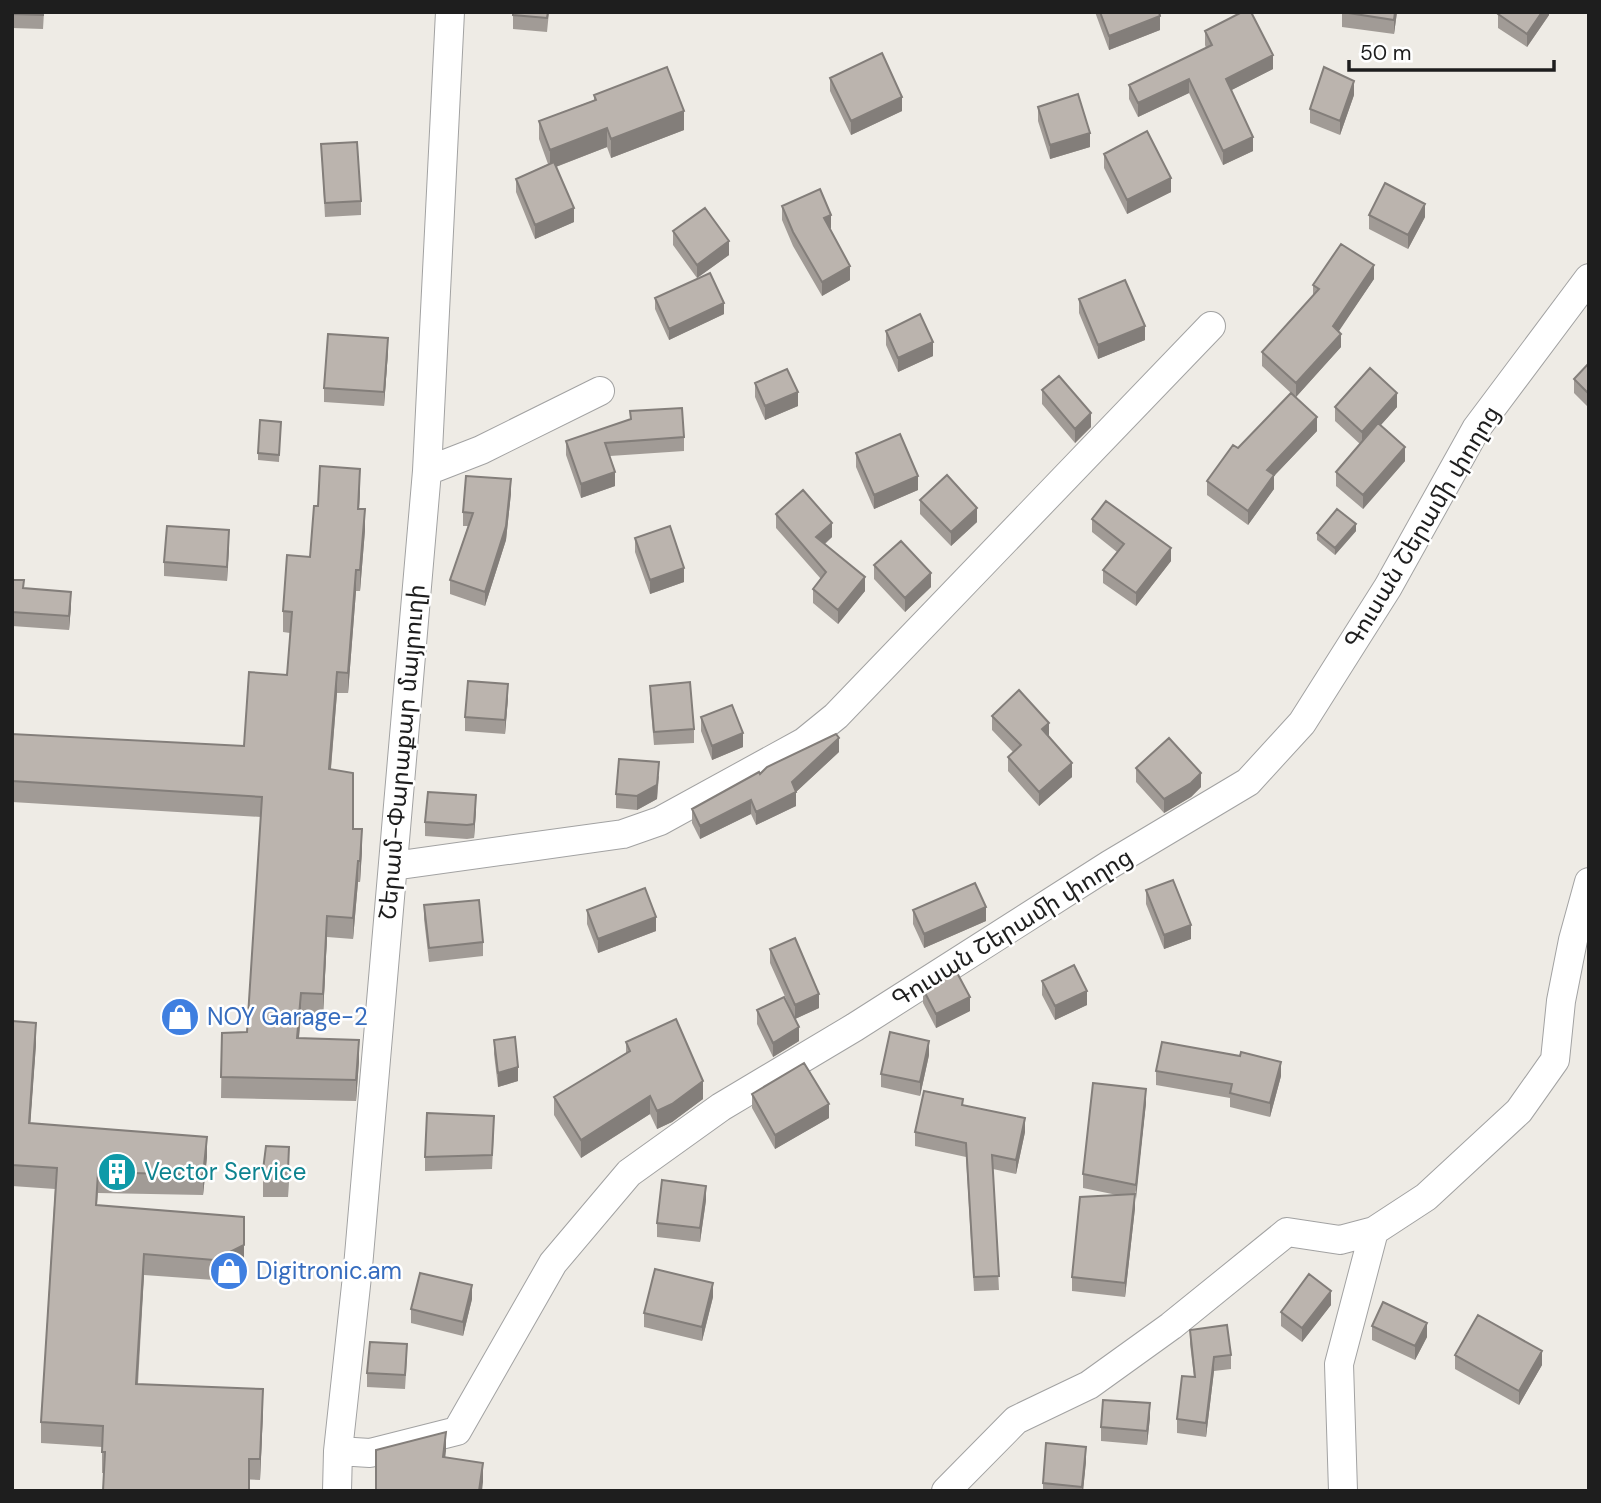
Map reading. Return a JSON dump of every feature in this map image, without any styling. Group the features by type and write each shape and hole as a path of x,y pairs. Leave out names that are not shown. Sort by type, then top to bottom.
{"street":[{"name":"Շերամ-Փարաքար մայրուղի","path":"337,1491 338,1451 358,1267 427,471 450,12"},
{"name":"Գուսան Շերամի փողոց","path":"338,1451 370,1453 457,1431 553,1263 629,1173 721,1107 855,1027 1109,865 1248,782 1302,723 1388,587 1476,429 1589,278"},
{"path":"393,866 623,834 660,821 804,742 836,716 1211,326"},
{"path":"427,471 481,450 600,391"},
{"path":"946,1491 1016,1420 1089,1385 1171,1326 1287,1233 1340,1240 1374,1231 1426,1197 1519,1111 1555,1060 1573,940 1589,882"},
{"path":"1343,1491 1339,1364 1374,1231"}],"building":[{"path":"43,12 43,15 12,14"},
{"path":"513,12 548,12 547,18 513,15"},
{"path":"1100,12 1159,12 1160,16 1109,36"},
{"path":"1242,12 1251,12 1273,55 1226,79 1253,137 1223,151 1189,79 1138,103 1129,85 1212,45 1205,31"},
{"path":"1342,12 1395,12 1394,20"},
{"path":"1542,12 1527,34 1498,14"},
{"path":"882,53 902,97 851,121 830,78"},
{"path":"667,67 684,111 611,139 607,128 550,150 539,121 596,100 594,95"},
{"path":"1324,67 1354,81 1340,121 1310,109"},
{"path":"1078,94 1090,133 1050,145 1038,107"},
{"path":"1147,131 1171,178 1127,200 1104,154"},
{"path":"357,142 361,201 325,203 321,144"},
{"path":"554,162 574,208 535,225 516,179"},
{"path":"1385,183 1425,204 1408,235 1369,215"},
{"path":"820,189 831,215 824,218 850,266 822,282 793,232 782,206"},
{"path":"705,208 729,241 697,265 673,231"},
{"path":"1341,244 1374,265 1333,326 1341,334 1296,383 1262,352 1319,289 1313,285"},
{"path":"710,273 724,303 669,329 655,298"},
{"path":"1125,280 1145,326 1098,345 1079,299"},
{"path":"920,314 933,342 898,358 886,331"},
{"path":"328,334 388,338 384,392 324,388"},
{"path":"1589,363 1589,394 1574,379"},
{"path":"1370,368 1397,393 1362,432 1335,407"},
{"path":"787,369 798,392 765,406 755,383"},
{"path":"1059,376 1091,413 1075,429 1042,390"},
{"path":"1291,393 1317,417 1267,470 1274,475 1248,511 1207,481 1233,445 1238,448"},
{"path":"682,408 684,437 605,443 615,472 581,484 566,441 631,419 630,411"},
{"path":"260,420 281,422 279,455 258,453"},
{"path":"1378,423 1405,447 1363,495 1336,472"},
{"path":"900,434 918,476 874,495 856,453"},
{"path":"320,466 360,469 358,509 365,509 360,570 356,570 348,673 337,672 329,769 353,773 353,829 362,829 353,918 327,916 323,994 301,993 297,1038 359,1040 356,1080 221,1077 222,1033 247,1032 262,797 12,781 12,734 244,746 249,672 287,675 292,612 283,611 287,555 310,557 314,506 318,506"},
{"path":"947,475 977,508 951,532 920,500"},
{"path":"466,476 511,479 506,526 485,592 450,580 473,513 463,512"},
{"path":"803,490 832,523 816,537 865,577 838,610 813,589 826,572 776,514"},
{"path":"1106,501 1171,548 1136,593 1103,570 1124,544 1092,519"},
{"path":"1337,509 1356,524 1335,548 1317,533"},
{"path":"167,526 229,530 227,567 164,562"},
{"path":"670,526 684,568 650,580 635,538"},
{"path":"901,541 931,573 905,598 874,565"},
{"path":"12,580 24,580 23,588 71,592 69,616 12,612"},
{"path":"468,681 508,684 505,720 465,717"},
{"path":"690,682 694,729 654,732 650,686"},
{"path":"1019,690 1049,723 1042,729 1072,763 1039,792 1008,757 1021,745 992,716"},
{"path":"732,705 743,733 712,746 701,717"},
{"path":"836,734 839,738 792,782 796,792 756,812 751,800 700,826 692,809 759,772 760,774 767,767"},
{"path":"1169,738 1201,773 1191,783 1164,799 1136,768"},
{"path":"619,759 659,762 657,785 637,796 616,794"},
{"path":"428,792 476,795 474,824 425,822"},
{"path":"1173,880 1191,925 1164,935 1146,890"},
{"path":"975,883 986,907 924,934 913,910"},
{"path":"645,888 656,917 598,939 587,910"},
{"path":"479,900 483,942 429,948 424,905"},
{"path":"795,938 819,994 795,1005 770,949"},
{"path":"1074,965 1087,991 1055,1006 1042,981"},
{"path":"955,969 970,997 936,1014 923,989"},
{"path":"784,997 799,1027 773,1043 757,1010"},
{"path":"676,1019 703,1081 672,1104 657,1111 650,1096 581,1140 554,1097 630,1051 626,1042"},
{"path":"12,1021 36,1023 29,1123 207,1137 203,1175 98,1172 96,1205 244,1217 244,1245 214,1260 144,1254 136,1384 263,1389 260,1459 249,1459 249,1491 103,1491 103,1426 41,1422 57,1168 12,1165"},
{"path":"890,1032 929,1041 920,1082 881,1074"},
{"path":"515,1037 518,1067 498,1073 494,1040"},
{"path":"1162,1042 1240,1056 1241,1052 1281,1062 1270,1103 1230,1093 1232,1084 1156,1071"},
{"path":"804,1063 829,1104 775,1135 752,1094"},
{"path":"1093,1083 1146,1089 1136,1185 1083,1174"},
{"path":"924,1091 963,1099 962,1105 1025,1118 1016,1160 992,1155 999,1276 974,1277 966,1143 915,1132"},
{"path":"427,1113 494,1116 492,1155 425,1157"},
{"path":"266,1146 289,1147 288,1170 263,1170"},
{"path":"662,1180 706,1186 700,1228 657,1223"},
{"path":"1135,1194 1125,1283 1072,1277 1080,1197"},
{"path":"655,1269 713,1283 702,1327 644,1313"},
{"path":"420,1273 472,1285 463,1322 411,1309"},
{"path":"1309,1274 1331,1291 1302,1328 1281,1312"},
{"path":"1383,1302 1427,1323 1415,1346 1372,1326"},
{"path":"1478,1315 1542,1351 1519,1391 1455,1355"},
{"path":"1227,1325 1231,1355 1214,1357 1206,1423 1177,1419 1182,1376 1195,1377 1190,1330"},
{"path":"370,1342 407,1344 405,1375 367,1373"},
{"path":"1103,1400 1150,1403 1147,1431 1101,1427"},
{"path":"446,1432 443,1457 483,1463 479,1491 376,1491 376,1450"},
{"path":"1046,1443 1086,1447 1082,1487 1043,1483"}],"place":[{"name":"NOY Garage-2","path":"180,1017"},
{"name":"Vector Service","path":"117,1172"},
{"name":"Digitronic.am","path":"229,1271"}]}
